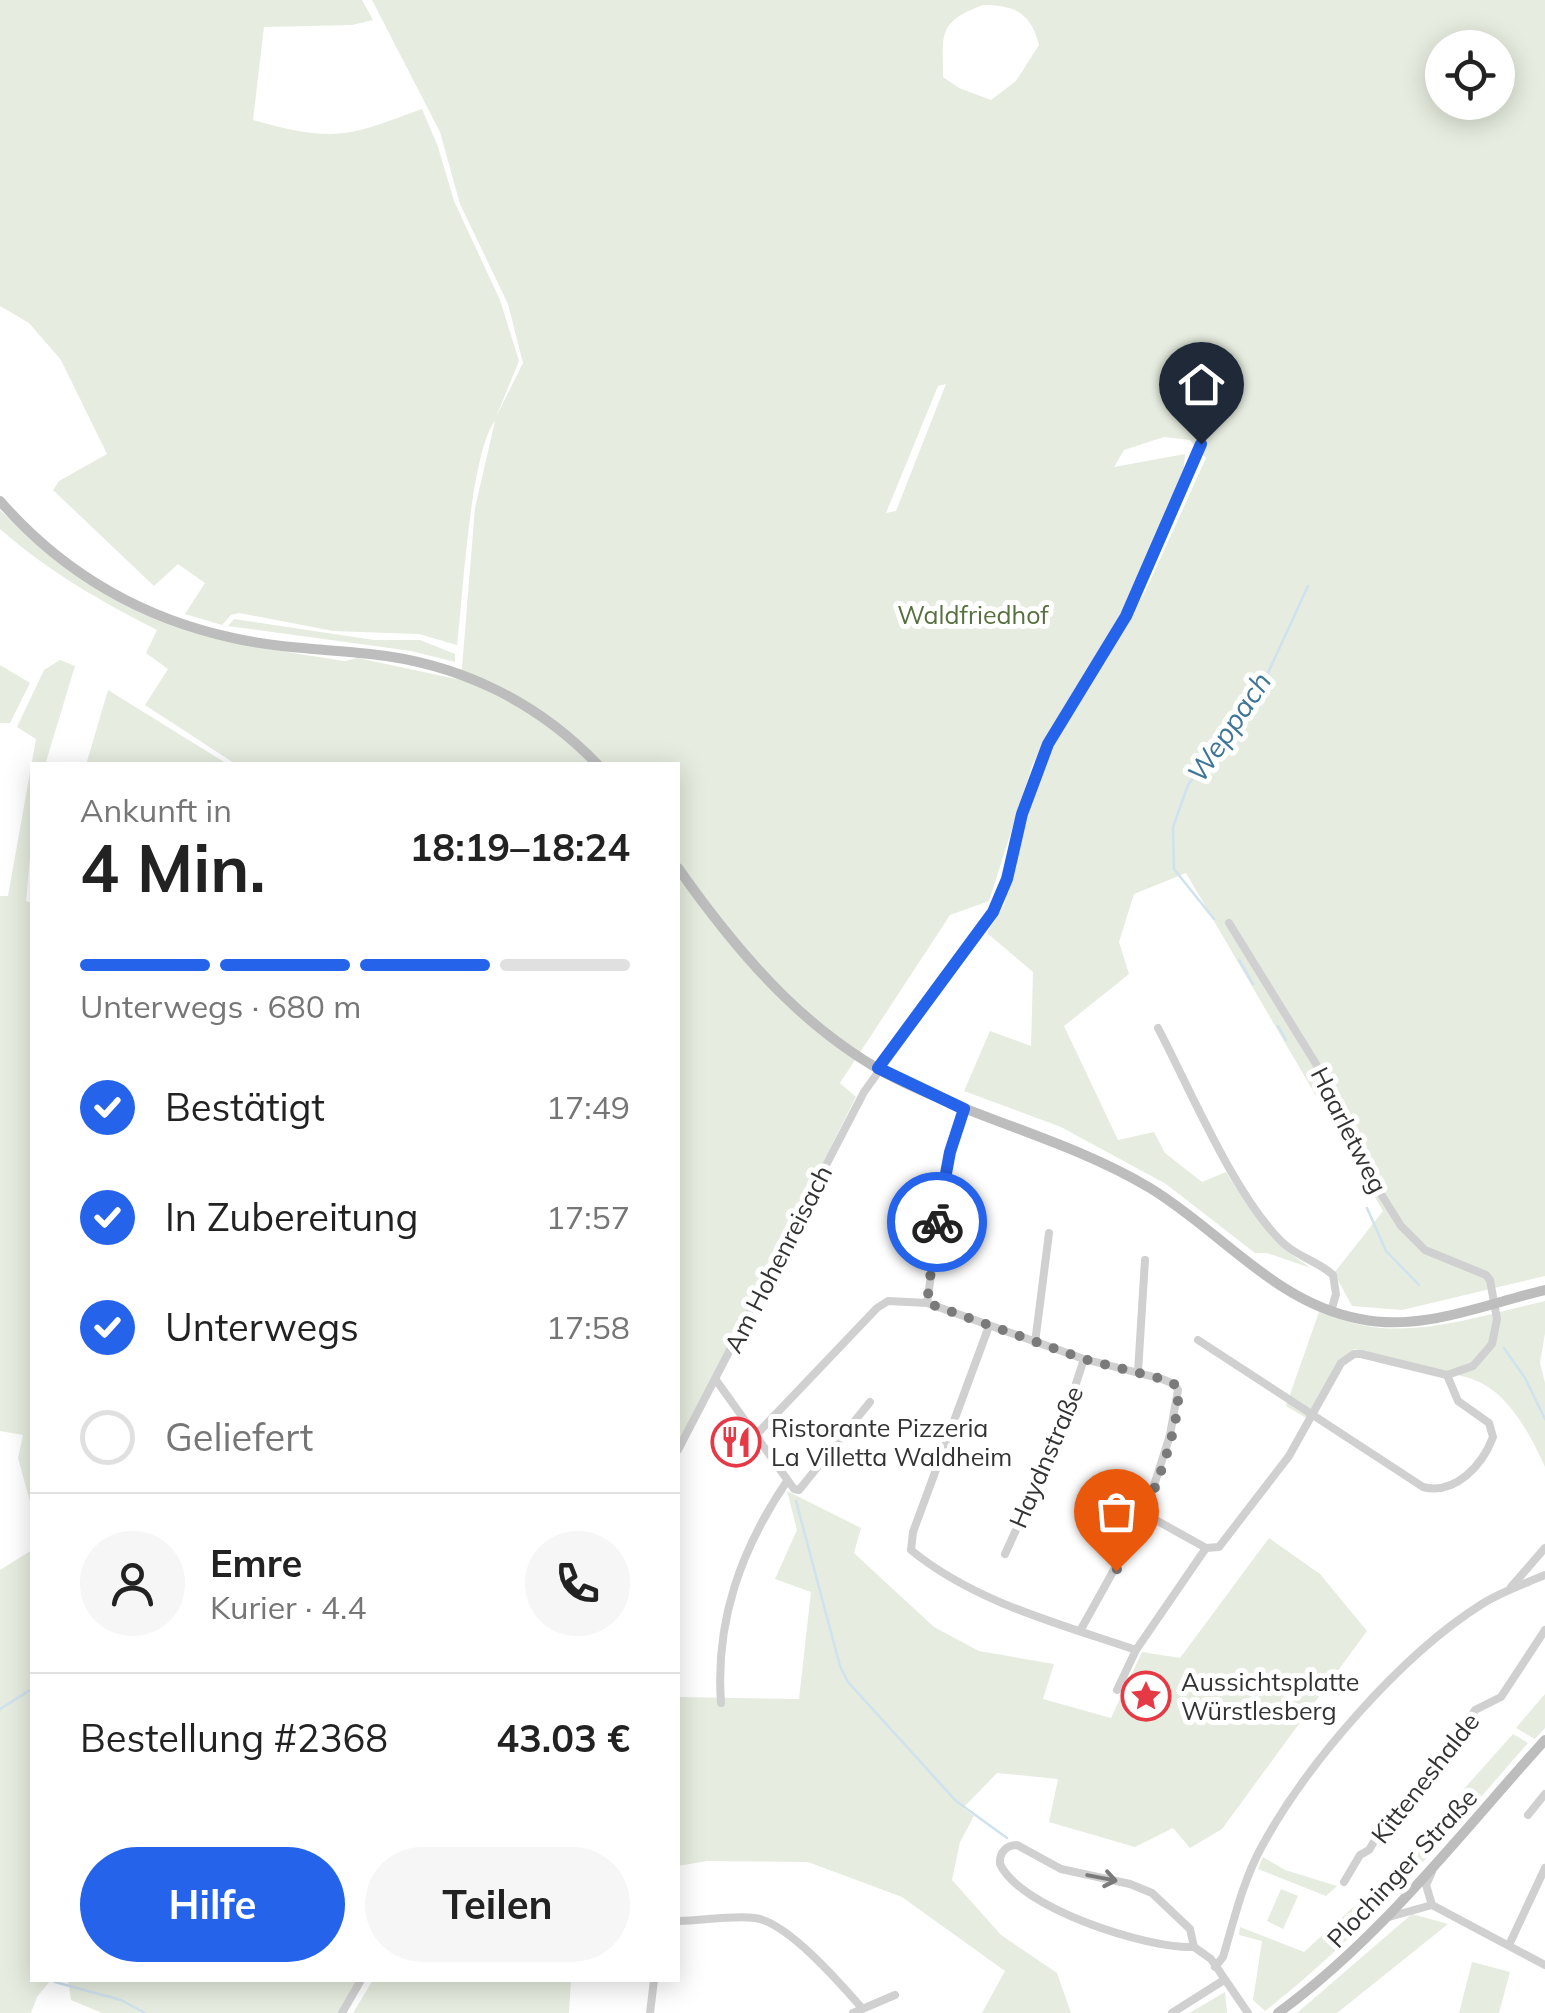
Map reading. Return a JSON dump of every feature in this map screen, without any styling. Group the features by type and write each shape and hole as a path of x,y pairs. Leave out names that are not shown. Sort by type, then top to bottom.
{"main road":[{"path":"0,501 35,538 95,584 140,608 237,639 406,660 456,673 490,685 546,718 595,762"},
{"path":"680,871 754,968 811,1022 878,1068 964,1109 1082,1154 1146,1186 1197,1220 1284,1290 1332,1312 1384,1322 1436,1318 1545,1290"},
{"name":"Plochinger Straße","path":"1278,2013 1314,1988 1389,1917 1545,1740"}],"street":[{"name":"Am Hohenreisach","path":"680,1446 878,1068 993,912 1007,879 1022,814 1048,744 1126,616 1201,444"},
{"name":"Haarletweg","path":"1230,923 1329,1085 1381,1194 1401,1226 1425,1250 1442,1260 1486,1275 1492,1285 1494,1304"},
{"path":"1158,1028 1235,1175 1271,1230 1293,1252 1334,1275 1336,1294 1332,1312"},
{"path":"927,1303 950,1152 964,1109"},
{"path":"1034,1343 1050,1233"},
{"path":"1138,1372 1146,1260"},
{"path":"755,1436 888,1301 927,1303 1034,1343 1174,1384 1178,1398 1145,1514 1080,1631"},
{"path":"1145,1514 1206,1548 1219,1547 1289,1456 1341,1363 1354,1354 1447,1375 1472,1366 1492,1344 1497,1319 1494,1304"},
{"path":"990,1326 913,1532 912,1550 966,1585 1136,1650"},
{"path":"1198,1340 1423,1488 1443,1489 1461,1480 1478,1464 1493,1437 1488,1423 1458,1401 1447,1375"},
{"name":"Haydnstraße","path":"1005,1554 1059,1436 1084,1359"},
{"path":"716,1380 786,1481 799,1490 870,1402"},
{"path":"721,1703 720,1655 732,1586 755,1533 786,1481"},
{"path":"1117,1690 1136,1650 1206,1548"},
{"path":"1508,1590 1545,1548"},
{"path":"1215,1967 1223,1957 1260,1850 1322,1757 1416,1656 1477,1607 1545,1576"},
{"name":"Kitteneshalde","path":"1344,1882 1391,1813 1407,1804 1428,1769 1453,1747 1476,1710 1501,1697 1545,1630"},
{"path":"1528,1815 1545,1794"},
{"path":"1194,1946 1190,1928 1152,1892 1061,1870 1017,1845 1006,1847 999,1858 1001,1869 1044,1903 1102,1928 1164,1945 1194,1946 1211,1959 1248,2013"},
{"path":"1432,1905 1426,1885 1436,1863"},
{"path":"1508,1945 1545,1868"},
{"path":"1389,1917 1432,1905 1545,1965"},
{"path":"680,1921 738,1917 767,1921 812,1957 857,2010 895,1996"},
{"path":"1172,2013 1224,1980"},
{"path":"342,2013 360,1982"},
{"path":"650,2013 654,1982"}],"green space":[{"name":"Waldfriedhof","path":"0,0 362,0 373,20 352,25 264,27 253,120 320,134 342,133 422,109 454,201 500,300 519,361 496,417 523,363 508,304 460,204 440,132 372,0 1545,0 1545,1276 1402,1310 1352,1306 1334,1273 1383,1211 1186,873 1134,894 1119,942 1129,974 1064,1026 1118,1140 1154,1132 1165,1153 1202,1182 1226,1172 1273,1237 1311,1268 1267,1253 1255,1253 1166,1184 1061,1127 964,1091 990,1031 1031,1046 1033,972 987,933 1004,905 1043,762 1146,590 1206,458 1190,440 1164,437 1124,450 1114,467 1185,454 1184,469 1129,599 1033,763 989,901 950,915 840,1083 856,1097 680,1445 680,762 232,762 145,705 168,669 146,653 157,630 75,584 0,529 0,510 80,577 119,601 199,633 291,653 345,661 358,658 461,680 475,508 495,421 479,463 457,645 419,634 333,631 239,613 222,625 185,614 205,583 178,564 154,586 53,490 59,481 107,454 61,360 29,323 0,306","holes":["983,5 1013,9 1026,18 1039,45 1016,81 991,100 959,88 943,77 946,31 957,17","946,384 896,511 886,513 938,386"]},
{"path":"234,619 374,640 420,640 455,654 455,662 411,651 228,626"},
{"path":"60,660 75,666 46,762 32,762 36,739 17,727 44,670"},
{"path":"0,665 30,683 10,723 0,723"},
{"path":"108,690 224,762 87,762"},
{"path":"30,773 26,901 30,902 30,1502 18,1458 23,1435 0,1431 0,896 8,896"},
{"path":"1545,1301 1540,1363 1545,1383 1545,1467 1518,1418 1489,1387 1463,1376 1354,1349 1335,1366 1308,1419 1286,1406 1319,1312 1365,1326 1402,1328 1464,1320"},
{"path":"787,1491 861,1528 854,1553 934,1627 979,1651 1054,1664 1043,1699 1111,1718 1142,1652 1180,1658 1269,1538 1320,1574 1367,1631 1222,1829 1190,1848 1173,1828 1135,1847 1049,1822 1058,1779 997,1773 963,1808 974,1816 960,1842 952,1880 1001,1935 1057,1973 1071,2013 982,2013 1005,1971 902,1897 808,1862 707,1861 680,1866 680,1697 799,1699 811,1592 775,1579 797,1530"},
{"path":"30,1551 30,1982 49,1982 31,2013 0,2013 0,1570"},
{"path":"1545,1694 1545,1728 1535,1739 1516,1728"},
{"path":"1513,1734 1528,1743 1370,1917 1265,2011 1253,2000 1262,1941 1239,1935 1240,1927 1304,1952 1381,1882"},
{"path":"1263,1857 1285,1870 1337,1886 1326,1896 1258,1869"},
{"path":"1281,1889 1298,1896 1283,1929 1267,1921"},
{"path":"1412,1914 1448,1924 1337,2013 1297,2013"},
{"path":"1472,1962 1510,1972 1499,2013 1459,2013"},
{"path":"68,1982 356,1982 338,2013 102,2013 71,2000"},
{"path":"372,1982 571,1982 569,2013 353,2013"},
{"path":"1225,1992 1227,2013 1189,2013 1191,2012"}],"waterway":[{"name":"Weppach","path":"1214,919 1174,869 1173,827 1188,785 1267,675 1308,586"},
{"name":"Weppach","path":"1239,960 1253,984"},
{"name":"Weppach","path":"1278,1026 1286,1040"},
{"name":"Weppach","path":"1331,1119 1349,1153"},
{"name":"Weppach","path":"1367,1208 1386,1251 1419,1285"},
{"name":"Weppach","path":"1504,1348 1525,1378 1545,1419"},
{"path":"796,1501 840,1666 848,1682 956,1801 1007,1838"},
{"path":"0,1709 30,1690"},
{"path":"55,1982 121,2000 145,2013"}],"way so far":[{"path":"937,1222 927,1303 1034,1343 1162,1379 1178,1390 1154,1492 1116,1571"}],"place":[{"name":"Ristorante Pizzeria La Villetta Waldheim","path":"736,1442"},
{"name":"Aussichtsplatte Würstlesberg","path":"1146,1696"}],"route":[{"path":"937,1222 950,1152 964,1109 878,1068 993,912 1007,879 1022,814 1048,744 1126,616 1201,444"}]}
